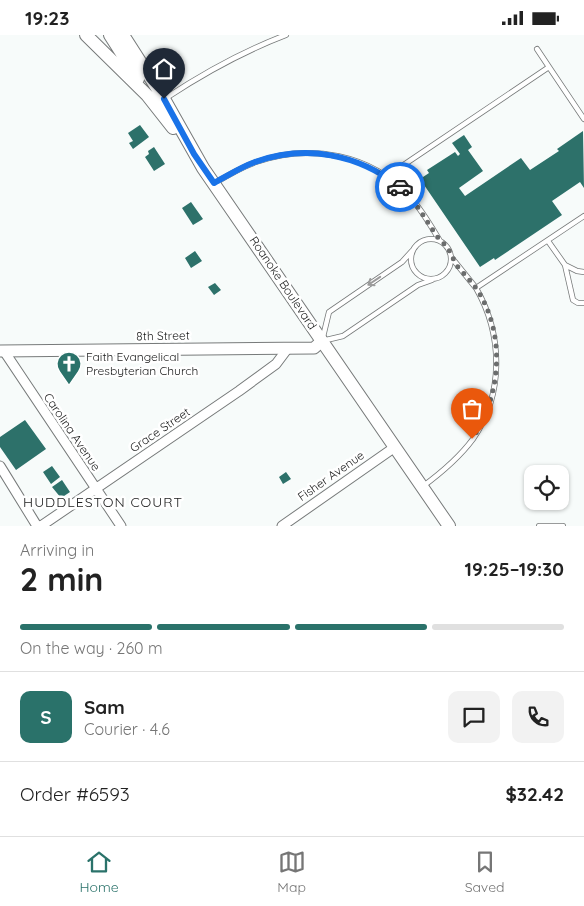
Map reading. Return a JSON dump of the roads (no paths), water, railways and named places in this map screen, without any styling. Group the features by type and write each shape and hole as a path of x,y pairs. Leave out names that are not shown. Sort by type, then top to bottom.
{"main road":[{"path":"86,35 155,100"},
{"path":"110,35 132,70 155,100"},
{"path":"123,35 155,100"},
{"name":"Roanoke Boulevard","path":"155,100 449,526"}],"street":[{"name":"8th Street","path":"2,351 314,348 322,341"},
{"name":"Grace Street","path":"41,526 276,364 288,348"},
{"name":"Carolina Avenue","path":"2,351 120,526"},
{"name":"Fisher Avenue","path":"282,526 395,447"},
{"path":"0,466 37,526"}],"lane":[{"path":"155,100 237,57 286,35"},
{"path":"537,49 584,119"},
{"path":"390,180 402,166 549,67"},
{"path":"214,183 255,162 280,155 320,153 346,158 369,167 390,180 415,202 440,241 446,245 451,257 476,288 491,321 495,345 496,365 492,393 486,413 472,439 452,463 422,487"},
{"path":"476,288 584,216"},
{"path":"440,241 428,239 422,241 402,262 329,312 322,341 343,336 418,285 445,275 449,269 451,257"},
{"path":"548,241 566,265 584,273"},
{"path":"412,251 411,265 414,271 425,279 432,280"},
{"path":"566,265 571,296 575,301 584,303"},
{"path":"539,526 563,526"}],"place":[{"name":"Faith Evangelical Presbyterian Church","path":"69,385"}],"district":[{"name":"HUDDLESTON COURT","path":"103,502"}]}
